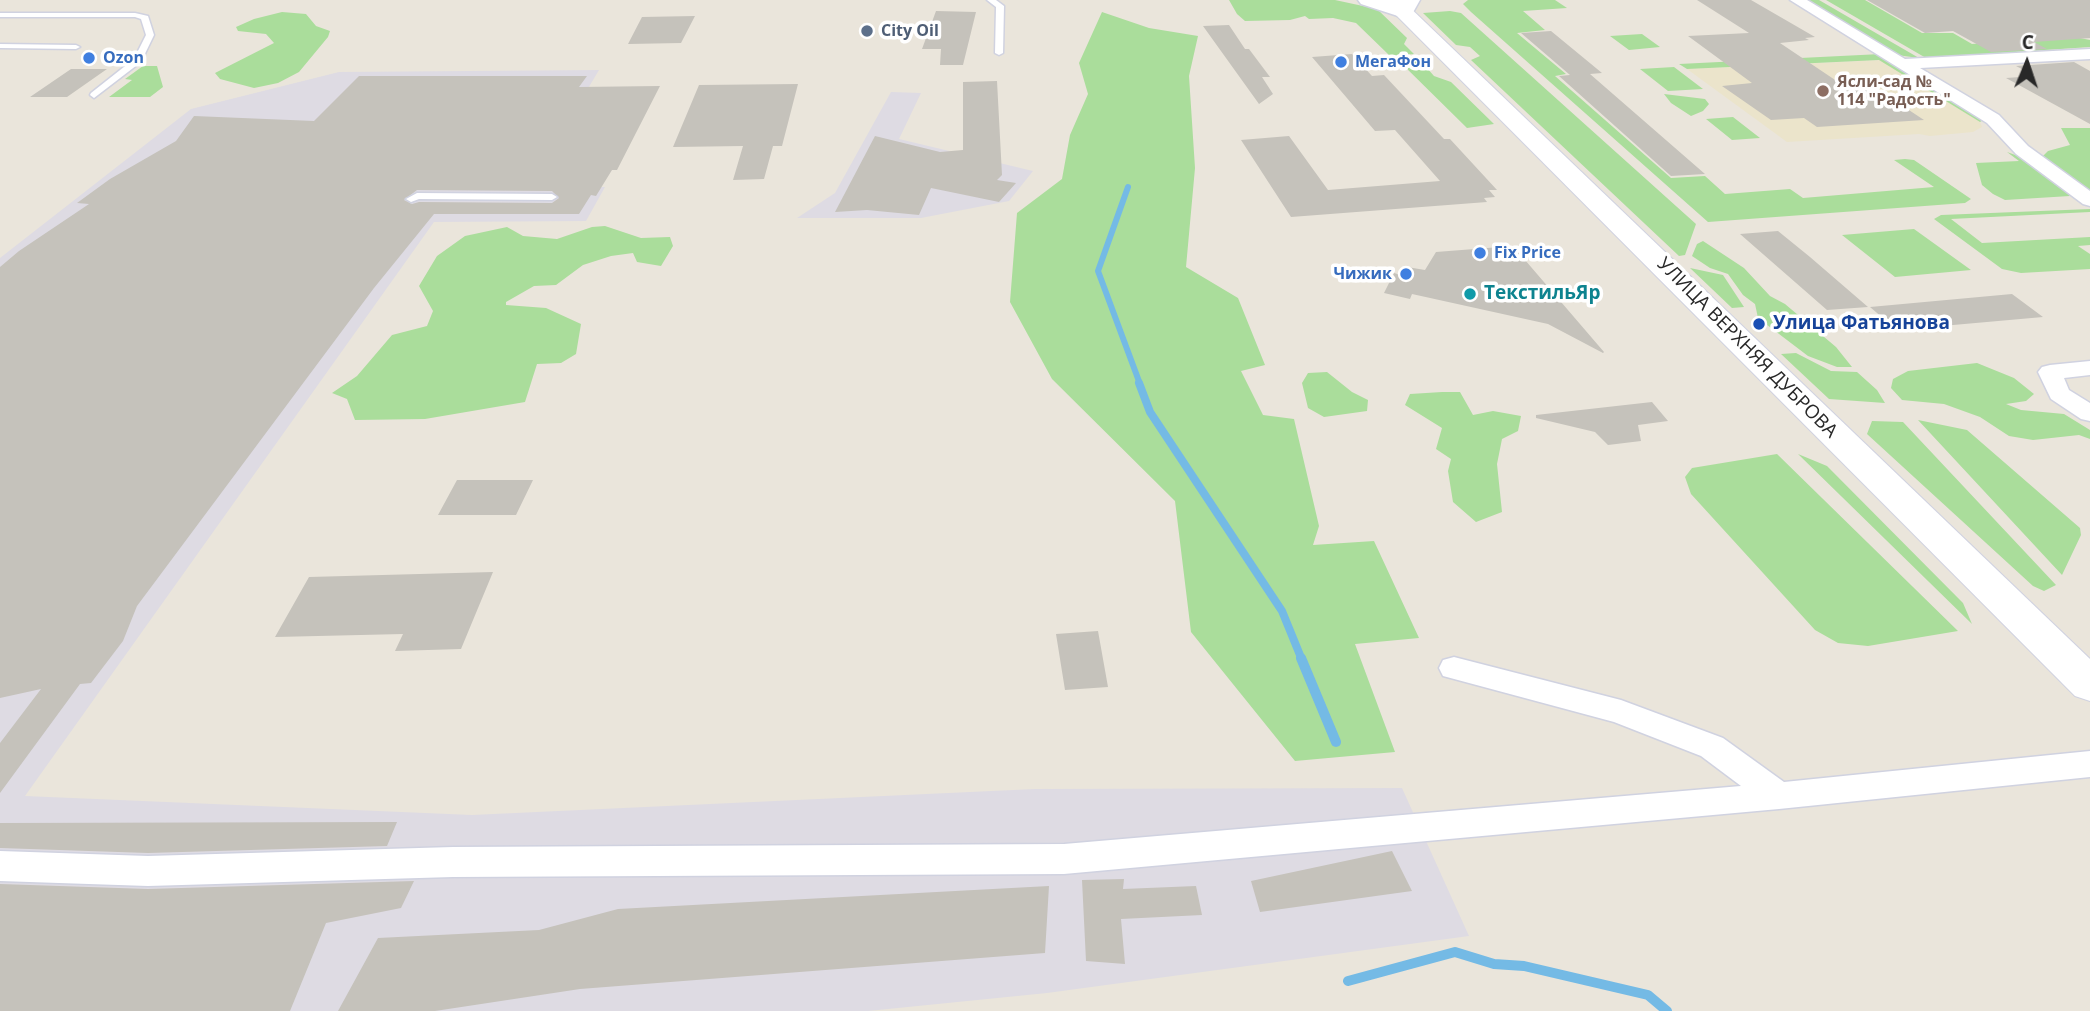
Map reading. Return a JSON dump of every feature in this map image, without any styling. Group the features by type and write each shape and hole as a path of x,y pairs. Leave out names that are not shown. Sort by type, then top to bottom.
{"main road":[{"name":"УЛИЦА ВЕРХНЯЯ ДУБРОВА","path":"1390,2 2090,685"}],"street":[{"path":"1797,0 1993,119 2022,150 2090,200"},
{"path":"1901,64 2090,54"},
{"path":"2090,368 2050,372 2059,394 2090,415"},
{"path":"1454,668 1621,712 1712,747 1779,796"},
{"path":"0,866 148,871 453,862 1065,859 1779,796 2090,764"}],"lane":[{"path":"991,0 1000,6 999,53"},
{"path":"0,15 135,15 145,18 149,35 138,60 94,95"},
{"path":"0,46 76,47"},
{"path":"411,198 552,197"}],"shaded area":[{"name":"Ясли-сад № 114 \"Радость\"","path":"1883,60 1980,122 1982,127 1973,132 1930,136 1919,134 1787,142 1687,69"},
{"path":"599,70 530,186 605,187 586,221 434,222 25,796 472,815 1035,789 1402,788 1469,936 1047,993 868,1011 0,1011 0,258 191,109 339,72"},
{"path":"891,92 921,93 899,139 1033,171 1009,201 921,218 797,218 835,193"}],"green space":[{"path":"1229,0 1335,0 1377,9 1407,38 1404,44 1414,54 1390,56 1356,23 1333,18 1309,19 1305,16 1290,20 1245,21 1237,14"},
{"path":"1468,0 1555,0 1567,8 1523,11 1545,30 1517,33 1566,74 1555,76 1671,178 1705,176 1725,194 1790,189 1803,198 1934,187 1894,160 1905,159 1914,160 1971,199 1965,203 1708,222 1471,12 1463,4"},
{"path":"1804,0 1819,0 1919,58 1897,55"},
{"path":"1826,0 1865,0 1922,33 1953,33 1972,44 2075,37 2090,40 2090,47 1926,58"},
{"path":"282,12 306,14 316,26 330,31 299,72 278,83 254,88 220,79 215,73 274,43 266,34 238,31 236,27"},
{"path":"1102,12 1149,28 1198,36 1189,76 1195,168 1186,267 1238,298 1265,365 1241,371 1263,415 1294,419 1319,526 1313,545 1374,541 1419,638 1355,644 1395,752 1295,761 1191,632 1175,501 1052,379 1010,302 1017,213 1062,179 1070,135 1088,94 1079,63"},
{"path":"1423,13 1461,13 1696,224 1685,255 1679,256 1471,60 1480,56 1470,47 1456,45"},
{"path":"1642,34 1660,47 1629,50 1610,36"},
{"path":"1881,54 1986,118 1980,122 1879,60 1687,69 1679,64"},
{"path":"1419,59 1434,76 1451,82 1494,124 1467,128 1399,61"},
{"path":"143,66 157,66 163,87 150,97 109,97 132,80 125,79"},
{"path":"1674,67 1703,89 1668,91 1640,69"},
{"path":"1664,94 1705,99 1709,104 1703,111 1691,116 1671,103"},
{"path":"1733,117 1760,138 1732,140 1706,119"},
{"path":"2061,128 2090,128 2090,191 2040,159 2048,151 2070,145"},
{"path":"2007,152 2029,160 2064,187 2070,196 2005,200 1993,194 1982,185 1976,163 2019,161"},
{"path":"2090,209 2090,212 1951,219 1982,243 2090,237 2090,245 2078,246 2090,254 2090,269 2021,273 2002,269 1934,219 1941,215"},
{"path":"605,226 641,238 670,237 673,246 661,266 637,262 633,253 611,256 583,265 556,285 534,286 506,302 506,305 546,308 581,324 576,354 561,363 537,364 525,402 425,419 355,420 347,399 332,393 357,376 392,335 427,326 433,311 419,286 437,256 465,236 507,227 523,236 557,239 592,227"},
{"path":"1914,229 1971,270 1895,277 1842,235"},
{"path":"1703,241 1744,268 1770,296 1785,304 1836,347 1852,367 1837,367 1808,356 1758,318 1755,304 1743,295 1728,274 1710,268 1692,256 1697,244"},
{"path":"1690,268 1723,275 1744,307 1732,308"},
{"path":"1796,353 1831,371 1857,372 1877,390 1885,403 1829,399 1781,354"},
{"path":"1977,363 2014,378 2034,394 2026,401 2006,404 2021,410 2064,414 2090,430 2090,439 2079,435 2033,440 2009,436 1980,417 1944,404 1902,400 1891,388 1893,379 1908,371"},
{"path":"1327,372 1352,392 1368,400 1367,411 1324,417 1308,408 1302,383 1308,373"},
{"path":"1460,392 1473,415 1493,411 1521,416 1518,431 1502,439 1497,464 1502,512 1476,522 1453,502 1448,471 1451,459 1436,449 1442,428 1405,405 1410,394"},
{"path":"1918,420 1967,430 2080,528 2081,535 2062,575"},
{"path":"1872,421 1903,422 2056,585 2044,591 2033,586 1867,434"},
{"path":"1777,454 1958,631 1868,646 1838,643 1815,630 1691,494 1685,477 1692,468"},
{"path":"1798,454 1827,466 1963,603 1972,624"}],"building":[{"path":"1697,0 1751,0 1815,37 1780,43 1850,90 1877,89 1924,120 1817,127 1804,118 1771,120 1722,86 1752,83 1688,36 1749,33"},
{"path":"1867,0 2090,0 2090,38 2034,42 2047,49 1991,52 1953,31 1925,33"},
{"path":"936,11 976,12 963,65 940,65 941,49 922,49"},
{"path":"695,16 681,43 628,44 642,17"},
{"path":"1229,25 1245,49 1249,49 1270,77 1262,77 1273,94 1259,104 1203,26"},
{"path":"1551,31 1602,73 1590,74 1705,174 1671,176 1559,76 1570,75 1521,33"},
{"path":"1352,54 1372,76 1384,75 1444,139 1450,139 1497,190 1489,190 1495,197 1484,198 1487,202 1291,217 1241,140 1289,136 1328,190 1440,181 1395,130 1375,131 1312,57"},
{"path":"2074,62 2090,71 2090,124 2006,78 2035,76 2016,66"},
{"path":"71,69 107,69 67,97 30,97"},
{"path":"359,76 587,76 579,87 660,86 617,170 612,170 596,196 591,195 579,214 434,214 374,288 137,606 123,641 91,683 80,684 0,793 0,743 41,689 0,698 0,267 89,204 77,203 110,179 176,141 194,116 314,121","holes":["417,190 552,191 559,198 552,203 412,204 404,200"]},
{"path":"997,81 1002,175 997,180 1016,183 999,202 931,188 919,215 867,210 835,212 875,136 940,152 963,150 963,82"},
{"path":"798,84 782,146 773,146 764,179 733,180 743,146 673,147 699,85"},
{"path":"1778,231 1868,307 1827,310 1740,234"},
{"name":"ТекстильЯр","path":"1513,246 1603,353 1548,324 1412,294 1410,299 1384,293 1394,273 1401,275 1407,267 1425,270 1436,252"},
{"path":"2012,294 2043,317 1897,330 1870,307"},
{"path":"1652,402 1668,421 1638,425 1641,441 1608,445 1595,432 1536,418 1536,415"},
{"path":"457,480 533,480 516,515 438,515"},
{"path":"493,572 461,649 395,651 403,634 275,637 309,577"},
{"path":"1098,631 1108,687 1065,690 1056,634"},
{"path":"397,822 387,846 148,853 0,848 0,823"},
{"path":"1392,851 1412,891 1260,912 1251,881"},
{"path":"1124,879 1123,889 1196,886 1202,915 1121,919 1125,964 1086,961 1082,880"},
{"path":"414,881 401,908 326,923 290,1011 0,1011 0,884 148,889"},
{"path":"1049,886 1045,953 580,989 435,1011 338,1011 378,938 539,930 618,909"}],"waterway":[{"path":"1128,187 1098,271 1140,384"},
{"path":"1139,383 1150,412 1282,611 1302,660"},
{"path":"1301,658 1336,742"},
{"path":"1348,981 1455,952 1494,964 1524,966 1648,995 1667,1011"}],"place":[{"name":"City Oil","path":"867,31"},
{"name":"Ozon","path":"89,58"},
{"name":"МегаФон","path":"1341,62"},
{"name":"Ясли-сад № 114 \"Радость\"","path":"1823,91"},
{"name":"Fix Price","path":"1480,253"},
{"name":"Чижик","path":"1406,274"},
{"name":"ТекстильЯр","path":"1470,294"},
{"name":"Улица Фатьянова","path":"1759,324"}]}
